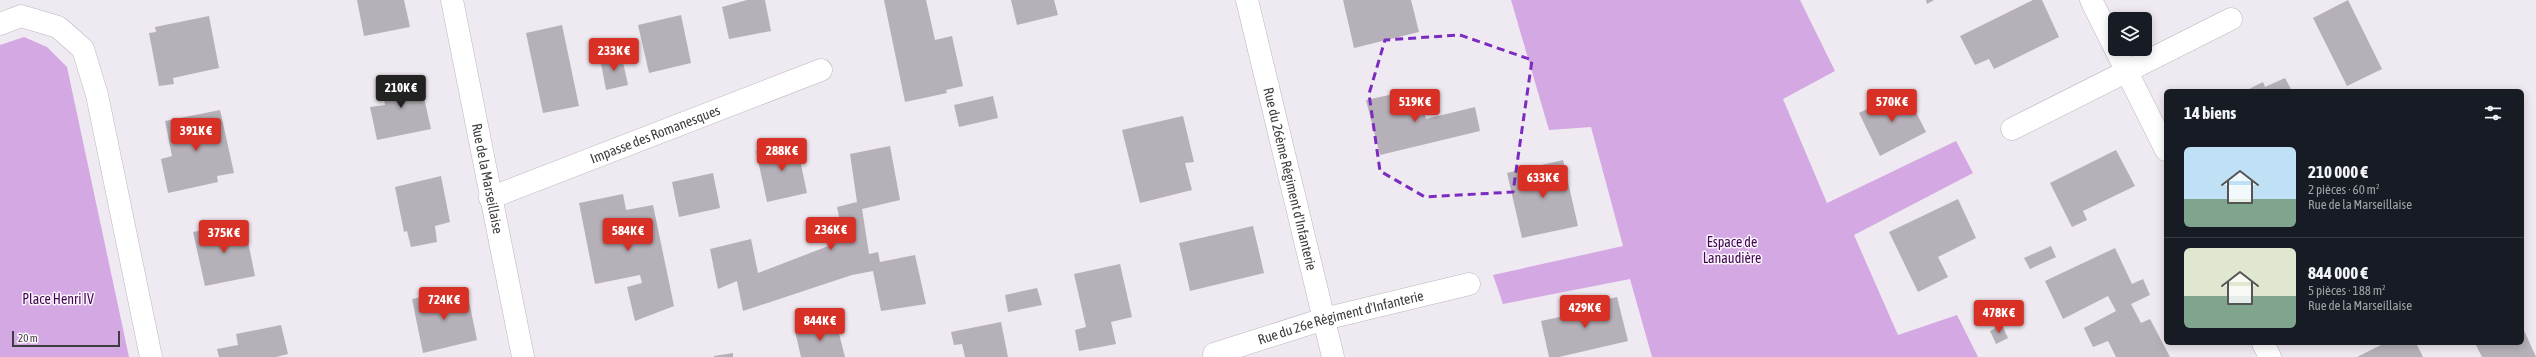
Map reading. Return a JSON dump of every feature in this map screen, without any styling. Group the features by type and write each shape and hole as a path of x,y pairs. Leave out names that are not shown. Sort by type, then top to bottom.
{"street":[{"name":"Rue de la Marseillaise","path":"452,0 490,198 523,357"},
{"name":"Rue du 26ème Régiment d'Infanterie","path":"1247,0 1333,357"},
{"path":"2091,0 2164,146"},
{"path":"0,24 21,16 58,27 83,49 97,95 151,357"},
{"path":"2012,129 2231,19"},
{"name":"Impasse des Romanesques","path":"490,198 821,70"},
{"name":"Rue du 26e Régiment d'Infanterie","path":"1214,354 1324,319 1469,284"},
{"path":"2264,345 2270,357"}],"highlighted area":[{"path":"1460,35 1532,60 1513,192 1425,197 1380,171 1369,94 1385,40"}],"green space":[{"name":"Espace de Lanaudière","path":"1511,0 1800,0 1835,71 1783,99 1827,203 1956,141 1973,173 1854,235 1898,335 1957,315 1978,357 1652,357 1630,279 1503,304 1493,275 1623,246 1591,127 1549,130"},
{"name":"Place Henri IV","path":"24,37 47,47 67,67 129,357 0,357 0,45"}],"building":[{"path":"357,0 404,0 410,27 364,36"},
{"path":"747,0 765,0 771,31 729,39 722,7"},
{"path":"884,0 926,0 935,40 952,36 963,86 946,90 947,93 905,102"},
{"path":"1011,0 1054,0 1058,15 1017,25"},
{"path":"1343,0 1411,0 1419,32 1354,48"},
{"path":"1926,0 1934,0 1927,4"},
{"path":"2033,0 2042,0 2059,37 1994,69 1989,59 1975,65 1960,36"},
{"path":"2348,0 2382,69 2347,86 2313,18"},
{"path":"681,15 691,63 649,73 638,25"},
{"path":"209,16 219,68 173,78 174,84 159,86 149,33 156,32 155,27"},
{"path":"562,25 579,106 543,113 526,33"},
{"path":"621,53 628,85 606,90 600,58"},
{"path":"419,75 431,129 377,140 370,107 385,105 381,82"},
{"path":"2285,78 2291,89 2249,89 2263,82 2265,87"},
{"path":"1417,89 1426,119 1475,107 1480,131 1380,155 1366,100"},
{"path":"1905,90 1926,132 1880,156 1859,113"},
{"path":"993,96 998,118 959,127 954,105"},
{"path":"220,110 234,173 217,176 218,182 168,193 161,159 172,156 165,121"},
{"path":"1183,116 1194,162 1185,163 1192,190 1140,203 1122,130"},
{"path":"796,141 807,193 767,202 756,151"},
{"path":"890,146 900,200 862,209 869,254 878,252 880,262 915,255 926,304 881,311 873,271 852,275 743,311 737,281 718,289 710,249 751,239 758,273 844,240 837,207 857,202 850,154"},
{"path":"2116,150 2135,186 2083,211 2087,220 2072,227 2050,183"},
{"path":"1563,160 1578,226 1522,238 1507,173"},
{"path":"713,173 720,208 679,217 672,182"},
{"path":"441,176 450,222 435,226 437,242 411,247 407,231 404,232 395,187"},
{"path":"623,194 626,210 653,205 674,306 635,321 627,287 642,283 640,275 595,284 579,203"},
{"path":"1958,199 1976,238 1938,257 1948,277 1918,292 1889,232"},
{"path":"244,222 255,276 205,286 193,232"},
{"path":"1253,226 1264,273 1190,291 1179,243"},
{"path":"2051,246 2056,257 2030,269 2024,258"},
{"path":"2115,248 2132,284 2143,279 2150,295 2131,304 2141,323 2150,319 2170,357 2116,357 2108,341 2093,347 2084,328 2116,311 2108,296 2063,319 2045,281"},
{"path":"1120,264 1132,317 1111,322 1116,344 1079,351 1075,330 1086,327 1074,274"},
{"path":"1037,288 1042,305 1008,312 1005,295"},
{"path":"456,290 459,298 468,296 477,340 423,353 412,299"},
{"path":"1617,297 1628,341 1559,357 1549,357 1541,321 1574,314 1573,308"},
{"path":"836,322 845,357 801,357 795,331"},
{"path":"1001,322 1008,357 965,357 962,344 954,345 951,332"},
{"path":"281,325 288,354 276,357 219,357 217,349 238,345 236,334"},
{"path":"2002,325 2008,338 1996,344 1990,331"},
{"path":"2524,330 2536,357 2482,357 2476,345 2524,345"},
{"path":"2381,345 2417,345 2423,357 2357,357"},
{"path":"733,353 733,357 714,357 714,356"}]}
